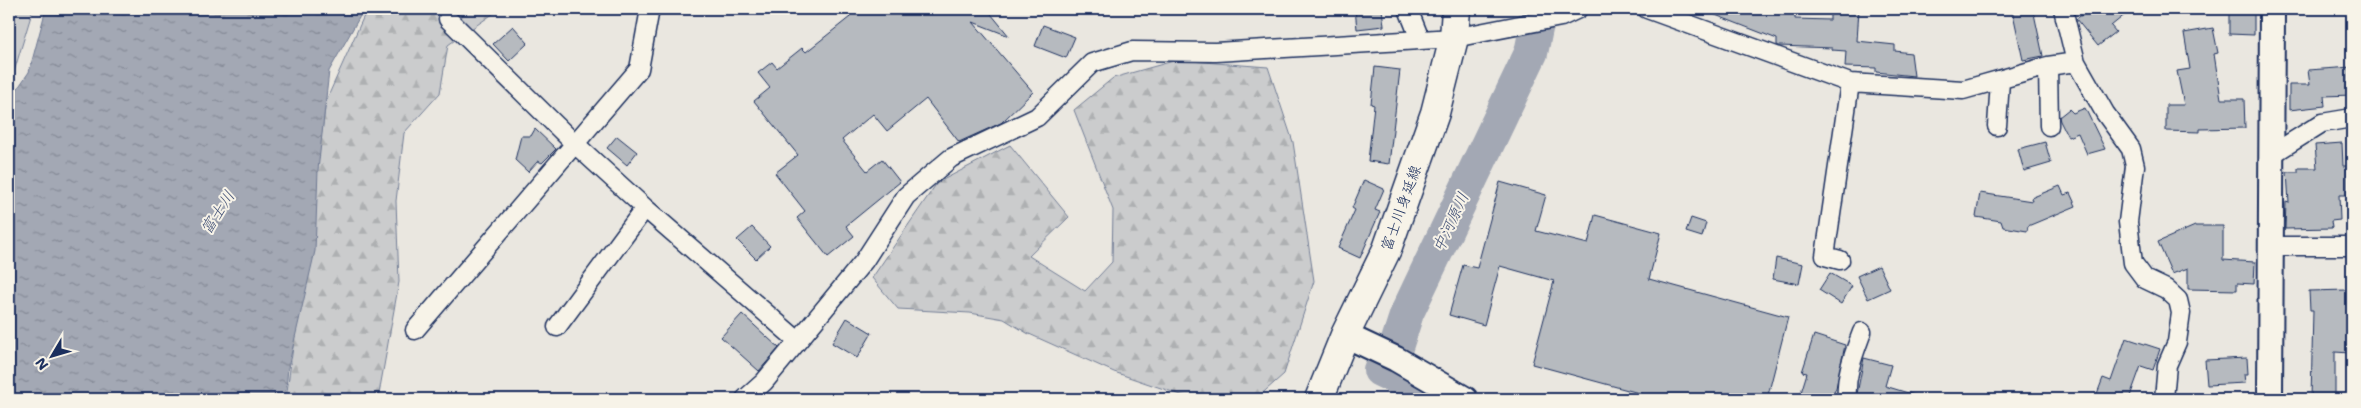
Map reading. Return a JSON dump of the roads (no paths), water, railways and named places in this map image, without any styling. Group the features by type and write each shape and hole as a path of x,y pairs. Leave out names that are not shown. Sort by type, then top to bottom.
{"main road":[{"name":"富士川身延線","path":"1319,399 1354,339 1435,113 1454,38 1456,9"}],"street":[{"path":"414,330 639,69 650,9"},
{"path":"1408,9 1420,39"},
{"path":"745,399 764,382 864,261 906,196 950,158 1038,117 1092,63 1132,51 1216,52 1454,38 1561,17 1578,9"},
{"path":"1647,9 1850,83 1963,90 2048,66 2076,62"},
{"path":"2063,9 2076,62 2105,113 2131,150 2135,166 2128,222 2134,263 2145,279 2166,289 2178,300 2181,313 2177,342 2167,365 2164,399"},
{"path":"2270,399 2272,9"},
{"path":"448,19 574,143 645,208 797,340"},
{"path":"2048,66 2049,126"},
{"path":"1997,126 2000,81"},
{"path":"1840,260 1825,256 1850,83"},
{"path":"2271,155 2322,122 2352,118"},
{"path":"556,327 645,208"},
{"path":"2271,246 2352,246"},
{"path":"1847,399 1848,378 1862,332"},
{"path":"1354,339 1396,359 1465,399"}],"water":[{"name":"富士川","path":"46,9 364,9 329,71 318,170 315,251 288,368 285,399 9,399 9,101 29,72"}],"waterway":[{"name":"中河原川","path":"1440,399 1380,370 1396,347 1407,313 1531,53 1540,9"}]}
